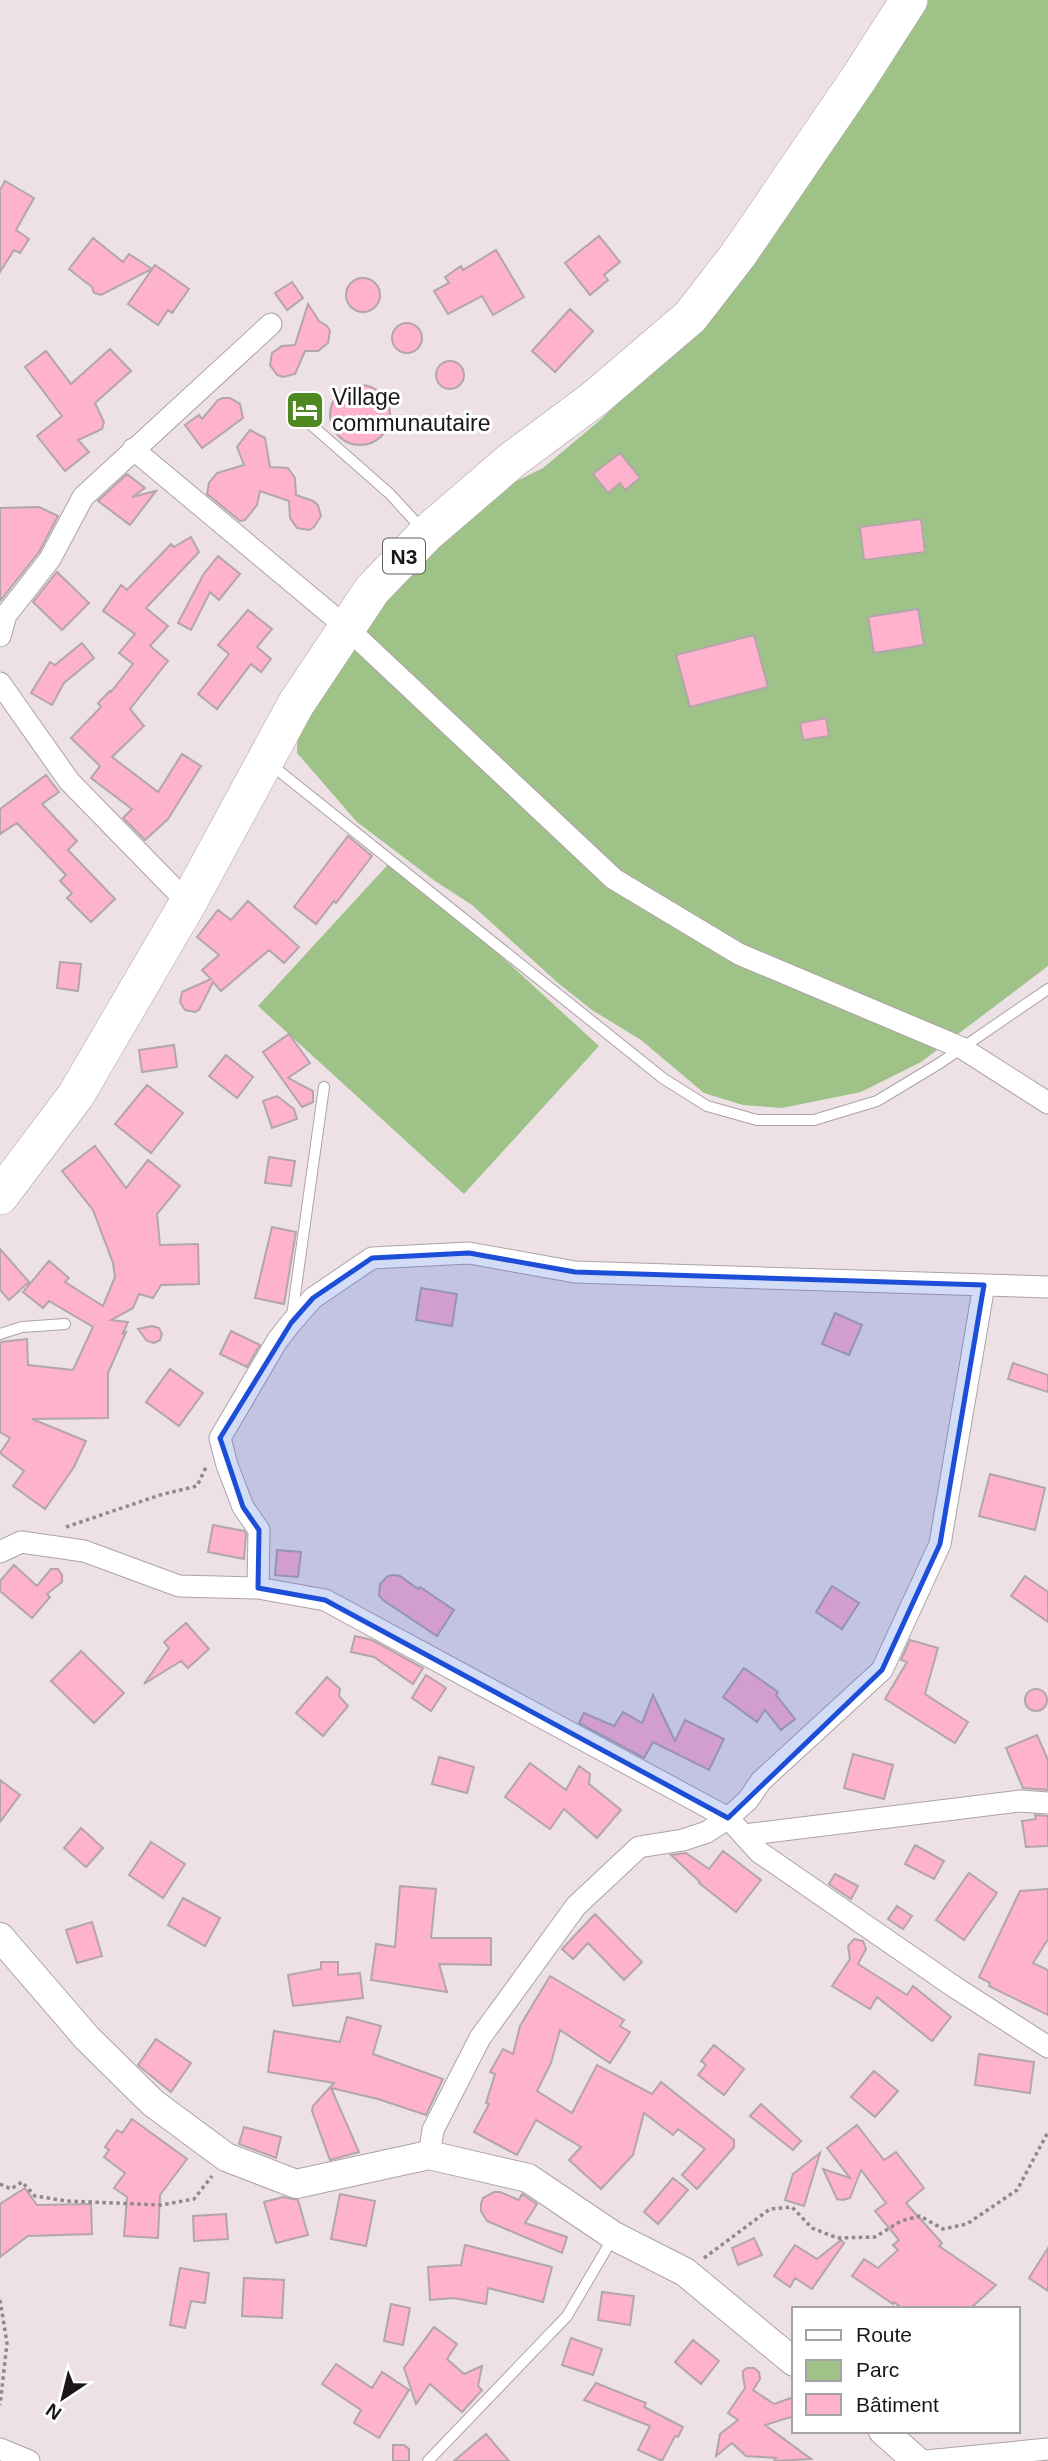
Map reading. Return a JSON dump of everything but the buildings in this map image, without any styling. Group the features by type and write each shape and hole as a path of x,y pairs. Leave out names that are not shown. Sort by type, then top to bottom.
{"highway":[{"name":"N3","path":"0,1196 76,1095 188,902 296,704 373,590 426,534 512,460 594,399 690,317 738,254 909,0"}],"street":[{"path":"0,636 6,615 50,559 83,496 271,324"},
{"path":"133,449 346,627 614,879 739,954 962,1048 1048,1103"},
{"path":"0,683 69,781 188,902"},
{"path":"258,1588 259,1530 243,1507 220,1438 270,1351 291,1323 313,1298 372,1258 469,1253 575,1272 1048,1287"},
{"path":"429,2155 433,2130 480,2038 576,1906 639,1847 683,1840 707,1832 728,1818 748,1800 761,1781 882,1670 940,1545 984,1285"},
{"path":"0,1552 21,1542 84,1551 179,1586 258,1588 325,1600 728,1818 765,1857 956,1988 1048,2047"},
{"path":"744,1835 1020,1801 1048,1803"},
{"path":"0,1937 87,2038 153,2103 226,2157 296,2183 429,2155 528,2178 614,2236 685,2272 792,2360"},
{"path":"885,2433 917,2461"},
{"path":"0,2449 29,2461"},
{"path":"926,2461 1048,2449"}],"lane":[{"path":"308,422 390,494 426,534"},
{"path":"267,761 664,1079 707,1106 757,1120 814,1120 877,1101 962,1048 1048,989"},
{"path":"291,1323 324,1087"},
{"path":"0,1334 22,1328 65,1324"},
{"path":"428,2461 567,2316 614,2236"}],"path":[{"path":"59,1529 160,1495 197,1486 220,1438"},
{"path":"685,2272 770,2209 792,2207 812,2228 836,2238 875,2237 901,2221 920,2216 943,2229 967,2224 1017,2190 1048,2132"},
{"path":"0,2184 11,2189 22,2182 35,2196 67,2201 160,2205 194,2199 226,2157"},
{"path":"0,2300 7,2343 0,2405"}],"highlighted area":[{"path":"469,1253 575,1272 984,1285 940,1544 882,1670 728,1818 325,1600 258,1588 259,1530 243,1507 220,1438 291,1323 313,1298 372,1258"}],"green space":[{"path":"919,0 1048,0 1048,966 921,1062 861,1092 782,1108 743,1105 704,1093 641,1040 592,1010 558,983 472,905 435,881 357,822 297,753 298,707 322,657 484,497 543,468 599,421 695,331"},
{"path":"394,858 599,1046 464,1194 258,1006"}],"place":[{"name":"Village communautaire","path":"305,410"}]}
